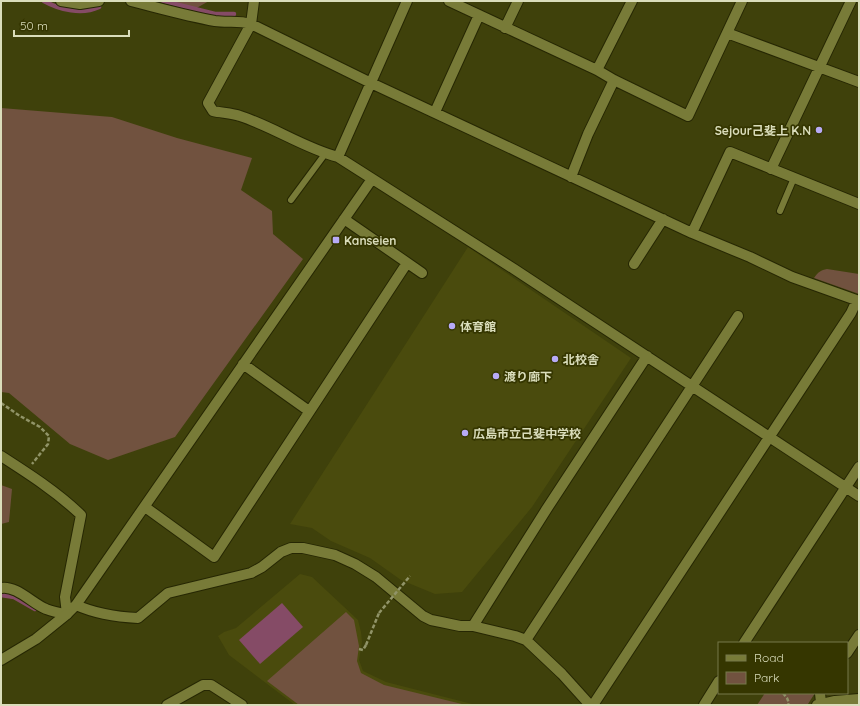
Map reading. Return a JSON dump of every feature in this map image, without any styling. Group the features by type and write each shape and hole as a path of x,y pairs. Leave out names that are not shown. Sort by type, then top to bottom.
{"street":[{"path":"61,1 80,4 99,1"},
{"path":"76,605 91,611 124,618 138,618 168,593 251,573 262,567 281,552 291,548 303,548 335,555 356,564 376,577 423,616 431,620 460,626 474,626 526,640 592,705 851,313 858,300 792,277 750,257 692,233 436,112 371,83 251,24 241,21 220,22 131,1"},
{"path":"254,1 251,24 208,104 212,111 239,116 280,132 325,154 338,158 514,269 859,496"},
{"path":"338,158 408,1"},
{"path":"450,1 597,70 614,80 688,116 742,1"},
{"path":"505,28 518,1"},
{"path":"597,70 632,1"},
{"path":"771,169 821,67 851,1"},
{"path":"436,112 479,15"},
{"path":"727,33 859,82"},
{"path":"571,177 588,134 614,80"},
{"path":"692,233 730,152 859,204"},
{"path":"1,660 36,639 68,614 76,605 372,179"},
{"path":"344,219 422,273"},
{"path":"634,264 663,219"},
{"path":"144,508 214,557 407,263"},
{"path":"526,640 738,316"},
{"path":"474,626 546,510 647,356"},
{"path":"243,364 309,411"},
{"path":"1,456 65,500 81,515 65,597 68,614"},
{"path":"745,642 859,467"},
{"path":"1,588 4,587 14,590 47,610 68,614"},
{"path":"848,651 859,634"},
{"path":"704,705 718,684"},
{"path":"167,705 203,685 211,685 242,705"},
{"path":"819,700 859,699"}],"lane":[{"path":"292,200 325,154"},
{"path":"780,212 794,178"}],"path":[{"path":"1,403 40,427 49,436 48,444 26,472"},
{"path":"360,649 363,650 379,613 410,576"},
{"path":"784,694 789,703 788,705"}],"shaded area":[{"name":"広島市立己斐中学校","path":"468,247 631,358 532,507 462,592 435,594 401,580 370,558 331,541 312,528 290,524"},
{"path":"300,574 312,577 358,620 362,642 359,660 363,671 386,682 476,705 295,705 229,655 218,636 224,632 236,628"},
{"path":"282,603 303,627 260,664 239,640"}],"green space":[{"path":"167,1 209,1 193,10"},
{"path":"1,108 112,117 177,138 252,158 241,190 272,211 273,234 303,259 175,437 108,460 70,444 9,393 1,392"},
{"path":"827,269 859,274 859,294 814,278 817,274"},
{"path":"1,485 12,489 9,522 1,524"},
{"path":"346,612 354,620 359,646 357,661 361,673 384,685 466,705 299,705 267,681"},
{"path":"764,694 814,694 806,705 757,705"}],"waterway":[{"path":"44,1 57,7 78,11 85,11 99,7"},
{"path":"163,1 215,14 234,14"},
{"path":"1,595 14,597 35,609"}],"place":[{"name":"Sejour己斐上 K.N","path":"819,130"},
{"name":"Kanseien","path":"336,240"},
{"name":"体育館","path":"452,326"},
{"name":"北校舎","path":"555,359"},
{"name":"渡り廊下","path":"496,376"},
{"name":"広島市立己斐中学校","path":"465,433"}]}
